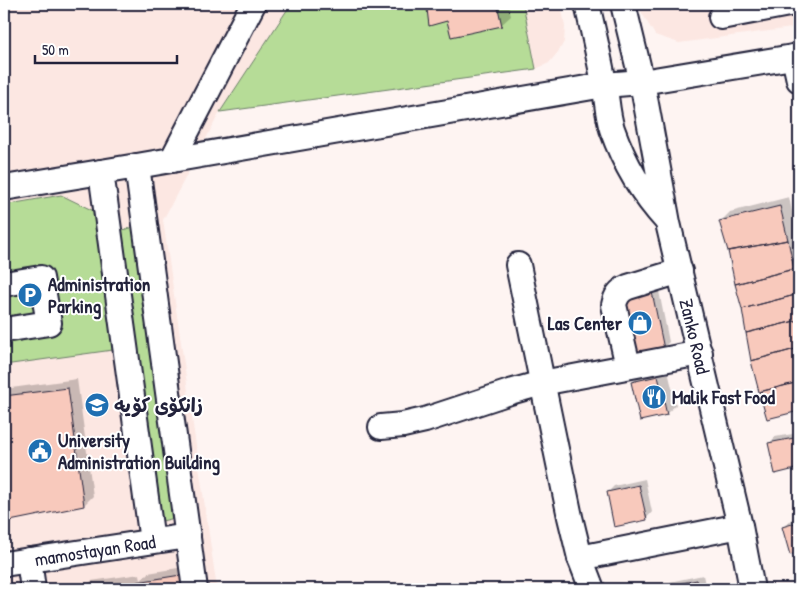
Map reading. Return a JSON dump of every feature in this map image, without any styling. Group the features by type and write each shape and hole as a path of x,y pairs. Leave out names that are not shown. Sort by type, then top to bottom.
{"street":[{"path":"172,160 253,4"},
{"path":"588,4 604,85 606,105 619,148 640,188 668,223"},
{"name":"Zanko Road","path":"623,4 642,82 668,223 740,526 752,589"},
{"path":"721,17 789,4"},
{"path":"4,188 604,85 642,82 796,56 799,80"},
{"path":"137,166 196,589"},
{"path":"101,172 152,541"},
{"path":"518,265 570,517 580,558 592,589"},
{"path":"628,366 614,306 615,299 622,290 628,287 680,271"},
{"path":"4,284 41,278 49,323 4,330"},
{"path":"381,427 426,420 542,383 700,353"},
{"path":"580,558 740,526"},
{"name":"mamostayan Road","path":"4,564 188,536"},
{"path":"28,560 33,589"}],"shaded area":[{"name":"زانکۆی کۆیە","path":"4,4 561,4 565,27 564,42 549,63 536,69 220,112 163,220 217,589 4,589"},
{"path":"638,4 799,4 799,27 679,43 655,35"}],"green space":[{"path":"291,4 523,4 536,69 220,112"},
{"path":"61,195 100,214 120,349 4,365 4,205"},
{"path":"139,226 175,518 162,521 122,230"}],"building":[{"path":"435,4 497,4 502,26 451,37 447,21 429,26 427,9 435,6"},
{"path":"780,206 788,240 728,251 719,221"},
{"path":"788,240 794,269 735,284 728,251"},
{"path":"794,269 799,294 742,309 735,284"},
{"path":"652,292 664,349 631,356 619,299"},
{"path":"799,294 799,320 746,333 742,309"},
{"path":"799,320 799,348 751,361 746,333"},
{"path":"799,348 799,382 759,392 751,361"},
{"path":"658,376 667,415 640,421 631,382"},
{"path":"799,382 799,411 767,419 759,392"},
{"name":"University Administration Building","path":"68,388 84,506 5,522 4,396"},
{"path":"799,437 799,468 775,474 768,443"},
{"path":"639,485 647,520 614,527 607,492"},
{"path":"799,522 799,552 790,555 782,527"},
{"path":"187,574 189,589 138,589 137,582"},
{"path":"697,580 699,589 654,589"},
{"path":"131,583 132,589 88,589"}],"place":[{"name":"Administration Parking","path":"30,295"},
{"name":"Las Center","path":"640,323"},
{"name":"Malik Fast Food","path":"654,397"},
{"name":"زانکۆی کۆیە","path":"97,405"},
{"name":"University Administration Building","path":"40,451"}]}
